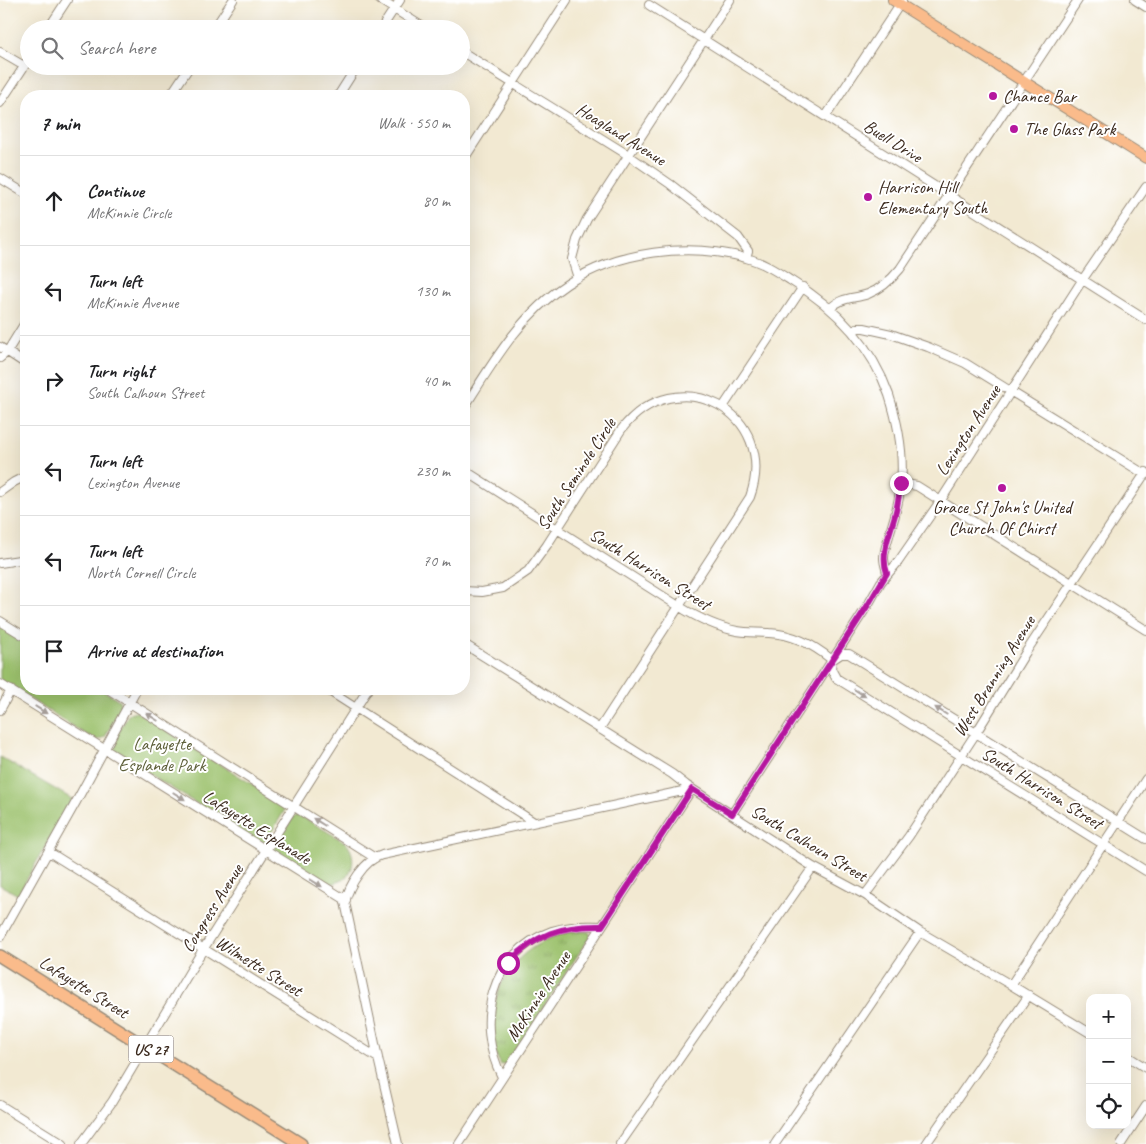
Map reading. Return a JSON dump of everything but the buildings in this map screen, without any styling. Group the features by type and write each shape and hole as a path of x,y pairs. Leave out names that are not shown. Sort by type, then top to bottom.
{"highway":[{"name":"Lafayette Street","path":"0,956 146,1046 287,1140 301,1144"}],"main road":[{"path":"898,1 1146,158"}],"street":[{"path":"54,20 66,0"},
{"path":"220,20 233,0"},
{"path":"380,0 412,20"},
{"path":"387,20 400,0"},
{"path":"470,150 566,0"},
{"path":"578,278 572,259 577,240 587,219 730,0"},
{"path":"831,308 840,300 875,291 890,280 900,269 1078,0"},
{"path":"1135,0 1146,7"},
{"path":"826,116 898,1"},
{"name":"Buell Drive","path":"649,5 1146,320"},
{"path":"0,52 20,64"},
{"name":"Hoagland Avenue","path":"470,57 628,155 699,205 738,237 748,251 746,258"},
{"path":"0,103 20,72"},
{"path":"174,90 184,75"},
{"path":"342,90 351,75"},
{"path":"0,178 20,190"},
{"name":"Lexington Avenue","path":"732,814 887,573 898,562 941,500 1083,280 1146,187"},
{"path":"470,399 501,350 528,317 557,292 578,278 608,264 664,252 698,251 746,258 776,271 803,287 831,308 853,332 874,363 888,394 898,435 901,457 901,483 885,552 884,559 887,573"},
{"path":"600,728 746,505 753,489 756,467 751,443 739,422 723,407 803,287"},
{"path":"853,332 858,328 872,329 928,347 965,363 1146,474"},
{"path":"0,358 3,350 20,329"},
{"path":"3,350 20,360"},
{"name":"South Seminole Circle","path":"470,592 491,591 506,587 534,565 621,430 643,408 667,397 682,396 699,397 723,407"},
{"name":"South Harrison Street","path":"470,474 705,621 736,631 775,633 794,637 822,651 832,660"},
{"name":"West Branning Avenue","path":"865,895 909,836 1026,652 1146,474"},
{"path":"0,492 20,479"},
{"path":"901,483 917,486 941,500 1146,630"},
{"path":"0,562 20,560"},
{"path":"0,620 20,633"},
{"name":"South Calhoun Street","path":"470,648 672,774 692,789 813,867 865,895 920,932 1011,984 1086,1031"},
{"name":"South Harrison Street","path":"1146,839 850,654 841,654 832,660 831,668 836,678 1146,872"},
{"name":"Lafayette Esplanade","path":"0,684 346,900"},
{"path":"0,710 11,690"},
{"name":"Lafayette Esplanade","path":"118,695 375,858"},
{"path":"0,938 49,852 133,695"},
{"path":"335,695 534,822"},
{"name":"Congress Avenue","path":"82,1144 112,1102 204,950 364,695"},
{"path":"1011,984 1146,779"},
{"path":"398,1144 378,1058 346,900 347,893 366,866 375,858 692,789"},
{"name":"McKinnie Avenue","path":"459,1144 692,789"},
{"name":"Wilmette Street","path":"49,852 378,1058"},
{"path":"620,1144 813,867"},
{"path":"502,1077 494,1062 489,1043 488,1017 489,1005 494,989 508,963 530,943 551,932 585,926 602,926"},
{"path":"775,1144 920,932"},
{"path":"926,1144 1028,995"},
{"path":"1131,1059 1146,1068"},
{"path":"0,1105 63,1144"},
{"path":"1121,1144 1146,1106"}],"green space":[{"name":"Lafayette Esplande Park","path":"0,625 20,638 20,693 0,680"},
{"name":"Lafayette Esplande Park","path":"24,695 111,695 119,700 121,708 105,737 98,740 93,739"},
{"name":"Lafayette Esplande Park","path":"132,712 137,712 282,803 283,813 268,838 258,842 117,754 112,749 112,744 128,715"},
{"path":"0,757 72,799 18,895 0,885"},
{"path":"299,815 345,842 351,851 353,864 349,874 338,882 328,884 317,880 278,854 275,850 275,846 292,818"},
{"path":"571,931 589,932 591,935 506,1064 501,1065 494,1045 493,1024 499,990 506,976 515,963 539,944 554,936"}],"place":[{"name":"Chance Bar","path":"993,96"},
{"name":"The Glass Park","path":"1014,129"},
{"name":"Harrison Hill Elementary South","path":"868,197"},
{"name":"Grace St John's United Church Of Chirst","path":"1002,488"}],"route":[{"path":"508,963 530,943 551,932 566,928 602,926 692,789 732,814 887,573 884,559 885,552 899,500 901,483"}]}
